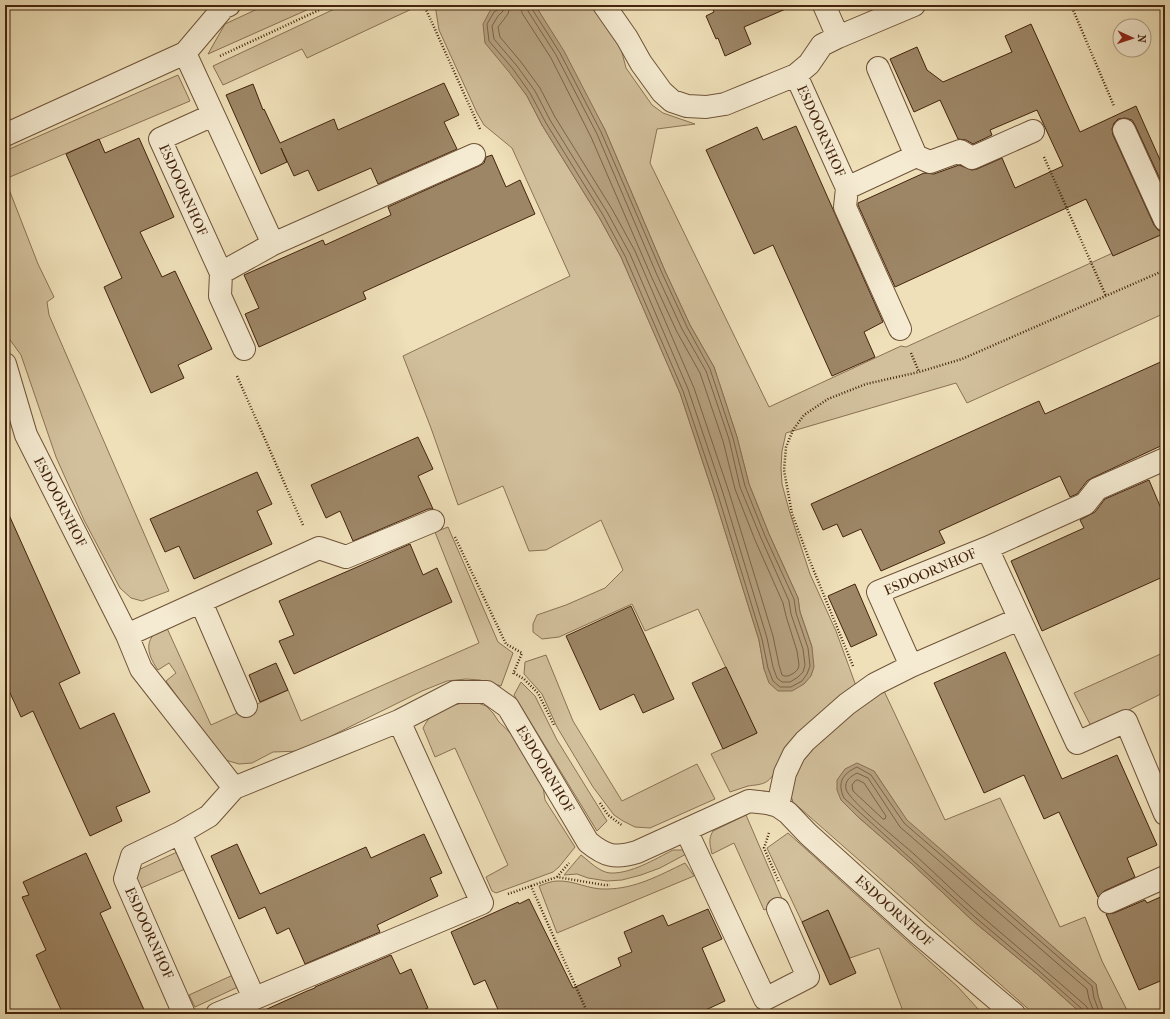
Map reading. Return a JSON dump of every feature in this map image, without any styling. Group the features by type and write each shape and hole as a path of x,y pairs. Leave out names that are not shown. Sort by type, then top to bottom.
{"street":[{"name":"ESDOORNHOF","path":"604,5 662,92 672,101 687,106 706,107 725,104 796,75 808,64 822,45 914,5"},
{"path":"824,5 838,37"},
{"path":"5,135 189,61 225,6"},
{"path":"189,61 273,244"},
{"path":"878,68 916,156 930,162 960,151 972,158 1033,131"},
{"name":"ESDOORNHOF","path":"796,75 847,188 845,208 900,329"},
{"name":"ESDOORNHOF","path":"213,115 160,139 221,273 220,296 244,349"},
{"path":"1124,130 1165,220"},
{"path":"221,273 273,244 474,155"},
{"name":"ESDOORNHOF","path":"847,188 916,156"},
{"name":"ESDOORNHOF","path":"5,364 26,435 128,635 141,669 234,788"},
{"name":"ESDOORNHOF","path":"911,666 878,592 987,548 1085,504 1097,489 1165,459"},
{"path":"128,635 319,548 346,557 433,521"},
{"name":"ESDOORNHOF","path":"987,548 1077,743 1126,721 1165,814"},
{"path":"201,602 246,706"},
{"path":"778,806 785,773 794,754 804,741 861,693 875,684 911,666 1019,619"},
{"name":"ESDOORNHOF","path":"184,1014 125,879 132,856 180,833 209,816 234,788 399,721 455,692 487,692 508,707 588,842 600,852 612,856 626,855 686,830 749,801 759,801 778,806 788,813 808,834 919,934 1014,1014"},
{"path":"217,1014 482,903 399,721"},
{"path":"686,830 765,999 808,977 778,910"},
{"path":"180,833 254,998"},
{"path":"1109,902 1165,877"}],"path":[{"path":"189,61 330,5"},
{"path":"424,5 487,144 474,155"},
{"path":"1072,5 1124,130"},
{"path":"1033,131 1106,296"},
{"path":"861,693 853,666 792,514 784,470 786,447 793,430 804,415 828,399 866,384 919,372 962,359 1165,270"},
{"path":"244,349 228,355 306,532 319,548"},
{"path":"433,521 450,526 506,644 522,653 502,703"},
{"path":"514,673 524,679 538,693 556,730"},
{"path":"600,803 608,815 621,826 646,832 658,842"},
{"path":"778,806 764,848 788,902 778,910"},
{"path":"482,903 531,886 588,1014"}],"shaded area":[{"path":"266,5 318,5 208,54 225,24"},
{"path":"343,5 415,5 416,7 307,58 302,49 223,85 213,66"},
{"path":"435,5 498,5 491,9 510,72 527,96 542,125 599,217 621,257 680,393 759,640 764,669 812,647 800,612 798,598 769,534 749,484 737,437 714,367 690,325 665,271 605,130 537,8 533,5 596,5 619,41 626,68 652,105 663,113 695,124 657,129 650,163 769,407 901,346 906,347 1161,231 1165,241 1165,313 967,403 956,383 786,433 782,451 781,468 782,484 789,510 810,574 836,631 856,686 767,782 730,792 711,754 757,733 698,609 645,631 632,604 559,637 542,639 533,632 533,624 537,615 566,605 605,588 623,570 601,520 546,550 529,551 503,486 458,505 431,428 403,356 570,276 512,148 484,125 477,113 439,30"},
{"path":"178,75 190,101 5,179 5,151"},
{"path":"5,179 38,264 54,297 47,302 49,315 169,591 142,601 131,598 120,588 84,520 56,457 21,355 5,333"},
{"path":"448,527 498,642 513,653 501,686 480,680 466,679 447,681 422,691 301,751 273,752 252,763 239,764 222,759 166,681 176,673 169,663 158,670 151,657 149,651 150,640 159,630 166,626 211,725 288,690 301,721 479,643 435,532"},
{"path":"1165,652 1165,692 1092,728 1074,693"},
{"path":"546,655 573,721 622,801 697,764 715,799 650,828 635,827 614,815 593,787 557,727 542,694 524,674 525,662"},
{"path":"521,682 535,696 557,740 607,821 597,831 514,695"},
{"path":"884,691 945,820 1000,798 1060,927 1085,917 1102,961 1129,1014 1103,1014 1104,1013 1098,996 1096,984 906,820 874,771 841,800 973,921 1037,974 1082,1014 1034,1014 793,802 790,793 800,760 864,703"},
{"path":"466,702 478,703 486,706 499,722 520,742 542,779 545,800 575,847 559,867 553,872 496,893 492,891 486,877 508,865 455,748 435,757 423,728 431,716 436,712 446,707"},
{"path":"746,815 783,901 764,910 734,843 712,854 710,839 713,831"},
{"path":"788,833 958,987 979,1010 966,1011 960,1014 904,1014 879,948 850,958 828,910 802,922 767,848"},
{"path":"673,850 683,850 688,853 660,868 622,880 607,881 588,878 577,874 564,875 581,855 602,871 618,873 634,869"},
{"path":"177,852 185,869 141,888 134,872"},
{"path":"685,863 694,876 557,933 539,886 552,882 563,881 600,889 627,887"},
{"path":"233,975 238,987 195,1007 189,995"}],"water":[{"path":"498,5 533,5 537,8 564,51 605,130 665,271 690,325 714,367 737,437 749,484 769,534 798,598 800,612 812,647 814,667 811,676 804,684 792,691 778,691 769,683 764,669 759,640 680,393 621,257 599,217 542,125 527,96 485,43 483,24 491,9"},
{"path":"857,763 874,771 907,820 1096,984 1098,996 1104,1013 1082,1014 1037,974 973,921 841,800 837,790 837,780 845,769"}],"building":[{"path":"711,5 795,5 744,27 751,44 725,56 718,38 716,39 706,16 714,12"},
{"path":"1031,24 1080,132 1136,106 1165,171 1165,190 1132,120 1125,118 1118,119 1114,123 1112,129 1113,135 1154,225 1158,230 1165,233 1113,256 1086,199 895,287 858,203 924,173 934,174 959,165 972,170 1002,158 1015,188 1063,166 1037,110 990,130 992,135 973,144 966,140 958,139 940,100 914,112 890,59 917,47 927,70 943,82 1012,52 1005,36"},
{"path":"444,83 459,115 444,122 457,149 378,184 371,168 318,191 308,170 294,176 281,148 287,162 261,174 226,95 253,84 263,110 264,109 280,143 334,119 338,130"},
{"path":"796,126 883,322 864,332 875,357 832,376 773,245 754,254 706,150 757,127 763,140"},
{"path":"139,138 174,217 140,232 162,277 175,271 212,349 178,365 184,378 151,393 104,287 122,278 66,154 99,139 105,153"},
{"path":"492,155 506,187 520,180 535,214 363,292 366,299 259,347 245,314 259,308 244,275 323,240 325,245 391,215 388,207 479,166 484,163 486,157"},
{"path":"1165,360 1165,444 1092,478 1087,481 1077,494 1070,497 1060,476 939,531 945,543 881,571 861,529 843,537 837,524 823,530 811,504 1039,401 1045,414"},
{"path":"418,437 433,469 418,476 433,509 428,509 353,541 340,511 326,518 311,485"},
{"path":"257,472 272,504 257,511 272,544 194,579 179,546 165,552 150,519"},
{"path":"1149,480 1165,518 1165,576 1042,631 1011,561 1084,528 1080,520 1095,512 1105,499"},
{"path":"5,506 80,673 59,683 80,729 114,713 150,792 116,807 122,821 90,836 33,711 21,717 5,682"},
{"path":"410,544 423,575 437,568 452,602 294,674 279,641 294,635 279,601"},
{"path":"855,584 877,635 851,647 828,596"},
{"path":"631,606 674,699 643,713 634,694 600,710 566,636"},
{"path":"1005,652 1062,779 1117,755 1157,845 1127,858 1135,877 1104,891 1098,897 1059,812 1044,819 1024,775 984,793 934,683"},
{"path":"276,663 288,690 260,702 249,675"},
{"path":"726,667 757,733 723,749 692,683"},
{"path":"424,834 442,873 430,878 438,896 377,925 380,932 305,964 289,928 277,934 265,907 239,919 211,856 237,844 260,894 366,847 371,858"},
{"path":"86,853 111,908 100,913 146,1014 63,1014 36,955 46,950 22,897 29,895 23,882"},
{"path":"1165,895 1165,979 1139,990 1106,914 1114,913 1145,900 1147,903"},
{"path":"529,899 573,988 621,966 618,958 632,952 624,932 663,915 668,926 708,909 722,939 702,948 725,1001 697,1014 500,1014 485,980 474,985 451,932 518,902 519,904"},
{"path":"828,910 856,973 830,985 802,922"},
{"path":"391,955 400,974 411,969 428,1008 414,1014 256,1014 315,987"}]}
